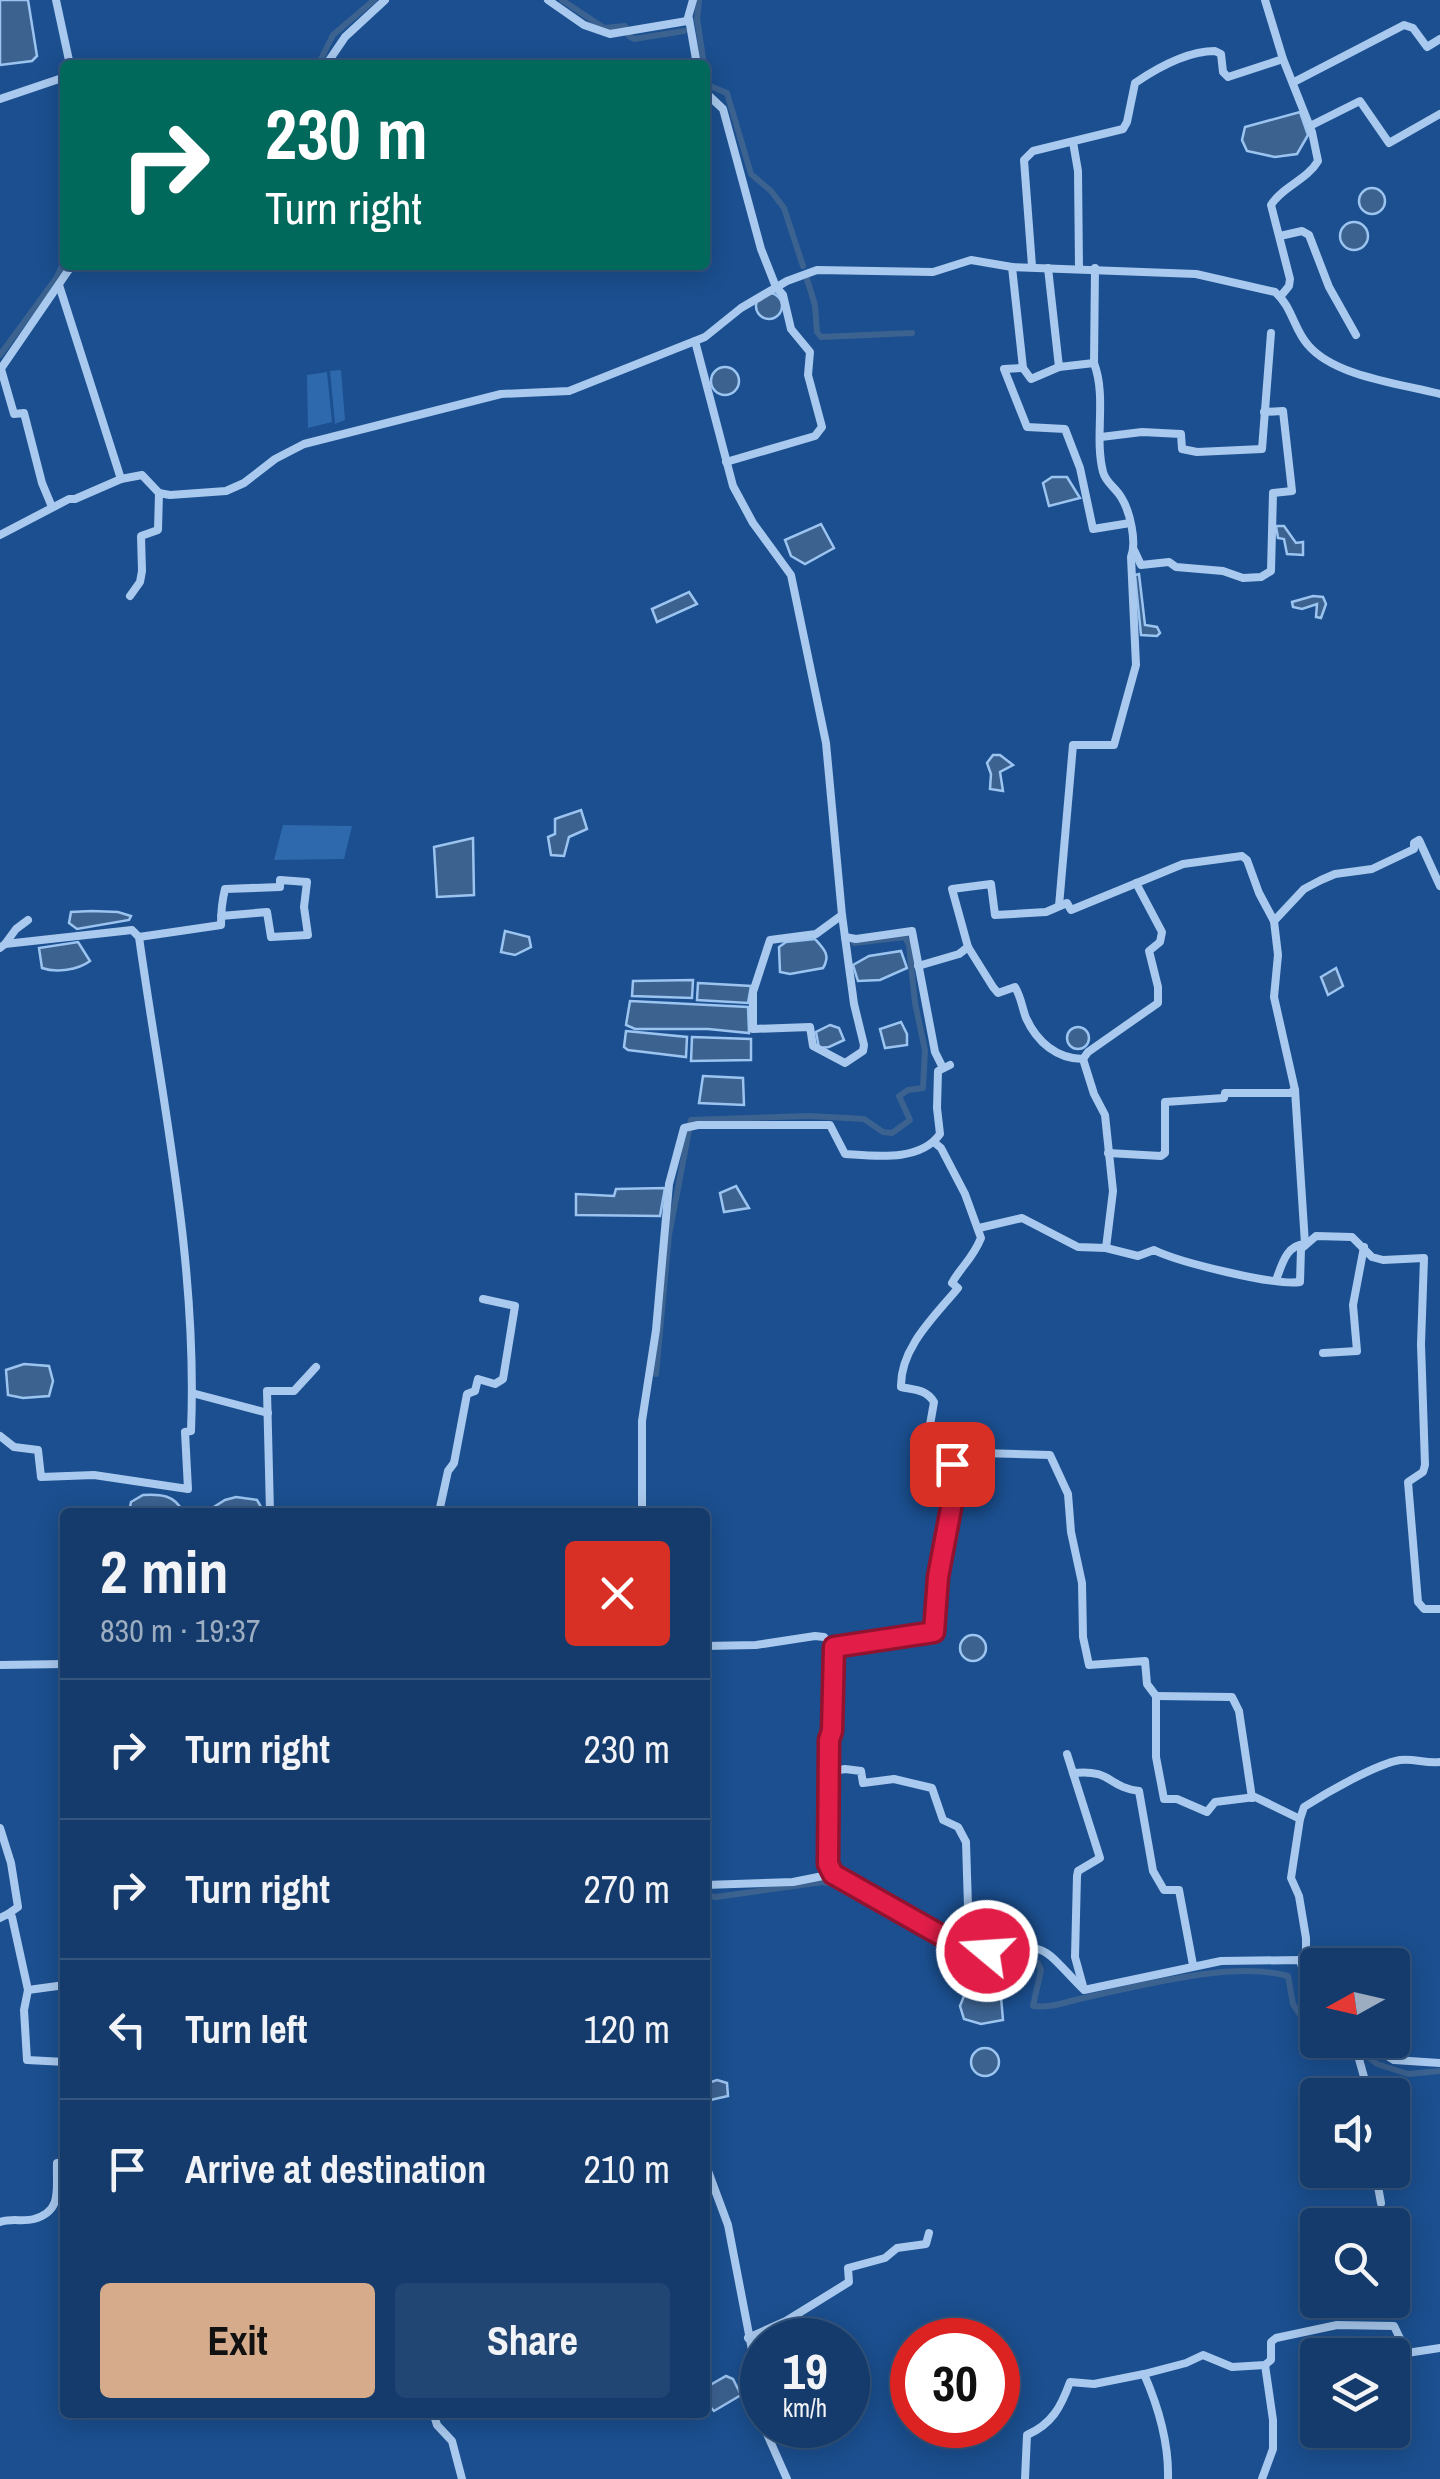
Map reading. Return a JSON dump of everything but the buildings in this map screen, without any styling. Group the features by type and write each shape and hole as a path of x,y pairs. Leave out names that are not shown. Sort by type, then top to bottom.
{"street":[{"path":"56,0 69,60"},
{"path":"329,60 345,36 385,0"},
{"path":"548,0 584,25 602,32 628,32 689,18"},
{"path":"694,0 689,18 696,60"},
{"path":"1266,0 1283,59 1310,126 1317,164 1272,200 1285,291 1306,344 1320,355 1378,380 1440,394"},
{"path":"1294,82 1404,25 1413,28 1427,46 1440,39"},
{"path":"1032,266 1024,160 1033,151 1123,129 1128,122 1135,83 1184,58 1215,50 1221,54 1223,72 1228,77 1283,59"},
{"path":"0,99 60,79"},
{"path":"710,97 723,109 762,249 776,288 783,295 791,329 810,352 808,375 822,427 815,436 726,462"},
{"path":"1310,126 1360,102 1389,143 1440,114"},
{"path":"1073,142 1078,171 1080,268"},
{"path":"1280,236 1302,231 1308,235 1329,287 1356,335"},
{"path":"0,535 52,507 121,479 142,475 159,493 233,490 275,459 304,444 501,394 569,391 696,341 741,308 802,274 817,270 932,272 971,260 1012,266 1196,274 1285,291"},
{"path":"1012,266 1023,368 1031,379 1058,368 1094,363"},
{"path":"1048,268 1058,368"},
{"path":"1095,268 1094,363 1098,375 1100,457 1106,480 1120,496 1130,523 1140,566 1170,562 1176,567 1223,570 1243,578 1261,578 1270,570 1274,494 1292,490 1283,411 1264,412"},
{"path":"52,507 24,414 14,414 0,370 69,270"},
{"path":"59,284 121,479"},
{"path":"1101,437 1142,432 1181,434 1182,449 1197,452 1262,449 1272,334"},
{"path":"696,341 733,486 752,522 792,580 826,743 842,915 863,1051 845,1063 814,1046 810,1028 753,1029 753,992 770,940 816,934 842,915"},
{"path":"1023,368 1004,369 1027,428 1066,429 1094,530 1130,523"},
{"path":"1085,488 1106,480"},
{"path":"130,596 140,582 141,536 158,530 159,493"},
{"path":"1060,906 1073,745 1114,745 1136,665 1131,557 1134,550"},
{"path":"1274,921 1304,889 1336,874 1372,868 1414,849 1418,840 1440,886"},
{"path":"980,1228 1022,1218 1078,1247 1106,1248 1138,1256 1154,1250 1236,1274 1300,1282 1298,1260 1305,1244 1296,1090 1274,997 1278,955 1274,921 1242,856 1183,864 1071,910 1068,903 1046,912 995,915 990,884 952,889 968,947 998,993 1014,987 1032,1030 1046,1046 1067,1059 1084,1059"},
{"path":"138,937 221,925 221,916 225,889 280,887 280,880 307,882 304,906 308,935 270,937 267,912 221,916"},
{"path":"1106,1248 1114,1191 1105,1115 1084,1059 1088,1052 1158,1004 1149,951 1160,942 1162,932 1136,883"},
{"path":"3,946 16,928 28,920"},
{"path":"0,1436 14,1447 38,1450 41,1477 94,1475 188,1489 185,1432 191,1431 192,1393 185,1242 138,937 132,930 3,946"},
{"path":"642,1508 642,1422 656,1330 669,1184 684,1128 698,1124 830,1125 845,1154 910,1154 934,1142 940,1134 936,1080 938,1071 947,1067 934,1052 912,931 845,937"},
{"path":"918,966 960,954 968,947"},
{"path":"1108,1153 1166,1153 1164,1102 1224,1098 1226,1092 1290,1094 1296,1090"},
{"path":"934,1142 941,1148 980,1228 980,1238 972,1260 954,1278 952,1284 958,1288 918,1338 900,1375 901,1387 918,1389 934,1402 924,1459 948,1460 958,1471"},
{"path":"1276,1280 1287,1252 1316,1236 1352,1237 1372,1257 1382,1260 1424,1258 1421,1360 1425,1466 1408,1482 1418,1602 1424,1609 1440,1609"},
{"path":"1323,1353 1357,1352 1353,1305 1364,1247"},
{"path":"441,1508 467,1394 475,1392 478,1379 495,1384 502,1379 506,1366 515,1306 484,1298"},
{"path":"270,1508 267,1391 294,1391 316,1367"},
{"path":"192,1393 268,1413"},
{"path":"834,1647 934,1632 938,1577 960,1465 979,1453 1050,1455 1068,1494 1070,1532 1082,1583 1083,1638 1089,1665 1145,1662 1147,1684 1156,1696 1156,1757 1164,1799 1177,1799 1206,1812 1215,1802 1266,1800 1300,1819"},
{"path":"710,1646 756,1645 815,1636 824,1637 834,1647 828,1772 828,1864 833,1874 984,1958 1025,1946 1043,1949 1084,1990"},
{"path":"0,1665 60,1664"},
{"path":"1156,1696 1232,1697 1239,1711 1252,1798"},
{"path":"1067,1754 1100,1858 1078,1871 1075,1957 1084,1990"},
{"path":"1306,1948 1299,1896 1292,1878 1304,1807 1373,1768 1402,1760 1440,1762"},
{"path":"828,1772 852,1769 861,1771 863,1784 894,1779 932,1788 943,1820 958,1827 966,1842 968,1906 976,1932 984,1934 984,1958"},
{"path":"1073,1773 1093,1771 1108,1776 1122,1789 1139,1791 1153,1871 1164,1890 1179,1890 1194,1965"},
{"path":"0,1828 18,1894 18,1907 4,1916 21,1950 28,1990 24,2010 27,2060 60,2062"},
{"path":"710,1885 793,1882 833,1874"},
{"path":"1084,1990 1194,1965 1251,1959 1300,1960"},
{"path":"28,1990 60,1985"},
{"path":"1390,2058 1440,2062"},
{"path":"0,2222 37,2219 51,2212 60,2163"},
{"path":"710,2176 728,2225 744,2318"},
{"path":"1378,2188 1380,2203"},
{"path":"791,2318 849,2282 848,2268 885,2258 897,2248 926,2244 930,2233"},
{"path":"1262,2479 1273,2449 1266,2365 1271,2342 1276,2338 1336,2325 1394,2326 1407,2354 1440,2348"},
{"path":"1025,2479 1027,2434 1043,2428 1061,2407 1070,2382 1094,2384 1144,2374 1186,2363 1203,2354 1232,2367 1266,2365"},
{"path":"1144,2374 1157,2407 1168,2479"},
{"path":"436,2418 452,2441 462,2479"},
{"path":"774,2448 788,2479"}],"shaded area":[{"path":"0,0 28,0 37,56 32,61 0,65"},
{"path":"1300,112 1308,135 1297,154 1275,157 1247,151 1242,140 1245,127"},
{"path":"1372,188 1381,192 1385,201 1381,210 1372,214 1363,210 1359,201 1363,192"},
{"path":"1354,222 1364,226 1368,236 1364,246 1354,250 1344,246 1340,236 1344,226"},
{"path":"769,293 778,297 782,306 778,315 769,319 760,315 756,306 760,297"},
{"path":"725,367 735,371 739,381 735,391 725,395 715,391 711,381 715,371"},
{"path":"341,370 345,420 335,424 330,371"},
{"path":"327,372 332,422 308,428 307,375"},
{"path":"1052,477 1067,477 1080,498 1049,506 1043,483"},
{"path":"821,524 834,548 805,564 791,556 785,540"},
{"path":"1276,526 1284,526 1296,543 1303,542 1303,555 1287,554"},
{"path":"1139,574 1145,625 1157,627 1157,636 1141,635 1135,575"},
{"path":"689,592 697,604 657,622 652,609"},
{"path":"1323,597 1326,604 1321,618 1316,617 1317,604 1302,609 1293,607 1292,602"},
{"path":"993,755 1000,755 1013,765 1000,772 1003,791 990,789 987,763"},
{"path":"581,810 587,829 569,837 564,856 551,855 548,837 555,834 555,819"},
{"path":"283,825 352,826 344,859 274,860"},
{"path":"473,838 474,895 437,897 434,847"},
{"path":"71,912 131,916 129,920 77,929 69,923"},
{"path":"505,931 529,937 531,947 515,955 501,952"},
{"path":"815,939 826,956 823,968 780,972 779,947 786,942"},
{"path":"78,942 90,961 67,970 42,968 39,948"},
{"path":"901,951 907,968 880,980 858,981 853,965 869,956"},
{"path":"1336,968 1343,986 1328,995 1321,977"},
{"path":"693,980 692,998 632,996 633,981"},
{"path":"698,983 751,986 748,1003 697,1000"},
{"path":"630,1001 748,1007 749,1033 635,1029 626,1025"},
{"path":"901,1022 907,1045 885,1048 880,1029"},
{"path":"830,1025 839,1028 844,1040 819,1048 816,1032"},
{"path":"1078,1027 1086,1030 1086,1046 1078,1049 1070,1046 1067,1038 1070,1030"},
{"path":"626,1031 687,1037 686,1057 628,1050 624,1047"},
{"path":"692,1037 751,1039 751,1060 691,1061"},
{"path":"703,1076 743,1078 744,1105 699,1103"},
{"path":"736,1186 749,1208 724,1212 720,1193"},
{"path":"665,1188 660,1216 576,1215 576,1194 614,1196 616,1189"},
{"path":"24,1364 49,1366 53,1381 49,1396 8,1395 6,1370"},
{"path":"143,1495 156,1495 167,1497 180,1508 130,1508 131,1502"},
{"path":"225,1500 257,1500 262,1508 212,1508"},
{"path":"973,1635 982,1639 986,1648 982,1657 973,1661 964,1657 960,1648 964,1639"},
{"path":"964,1996 1001,1997 1003,2020 981,2024 964,2019 960,2006"},
{"path":"985,2048 995,2052 999,2062 995,2072 985,2076 975,2072 971,2062 975,2052"},
{"path":"710,2082 727,2083 728,2096 710,2100"},
{"path":"726,2376 733,2379 740,2396 714,2411 710,2407 710,2385"}],"waterway":[{"path":"320,60 333,35 374,0"},
{"path":"562,0 604,28 625,26 634,39 684,31"},
{"path":"699,0 697,18 703,60"},
{"path":"710,86 727,93 751,174 784,208 803,266"},
{"path":"0,355 60,270"},
{"path":"806,276 821,337 912,333"},
{"path":"656,1374 669,1235 691,1120 809,1116 864,1119 883,1132 892,1133 910,1120 899,1096 923,1088 925,1050 909,945 905,937 854,943"},
{"path":"710,1896 823,1882 842,1886 892,1918 944,1944 966,1961 1038,1963 1041,1970 1033,2006 1056,2005 1184,1977 1240,1971 1288,1976 1293,2004 1300,2014"},
{"path":"1369,2058 1408,2074 1440,2071"}],"route":[{"path":"952,1464 958,1471 938,1577 934,1632 834,1647 828,1864 833,1874 974,1954 984,1958 987,1951"}]}
